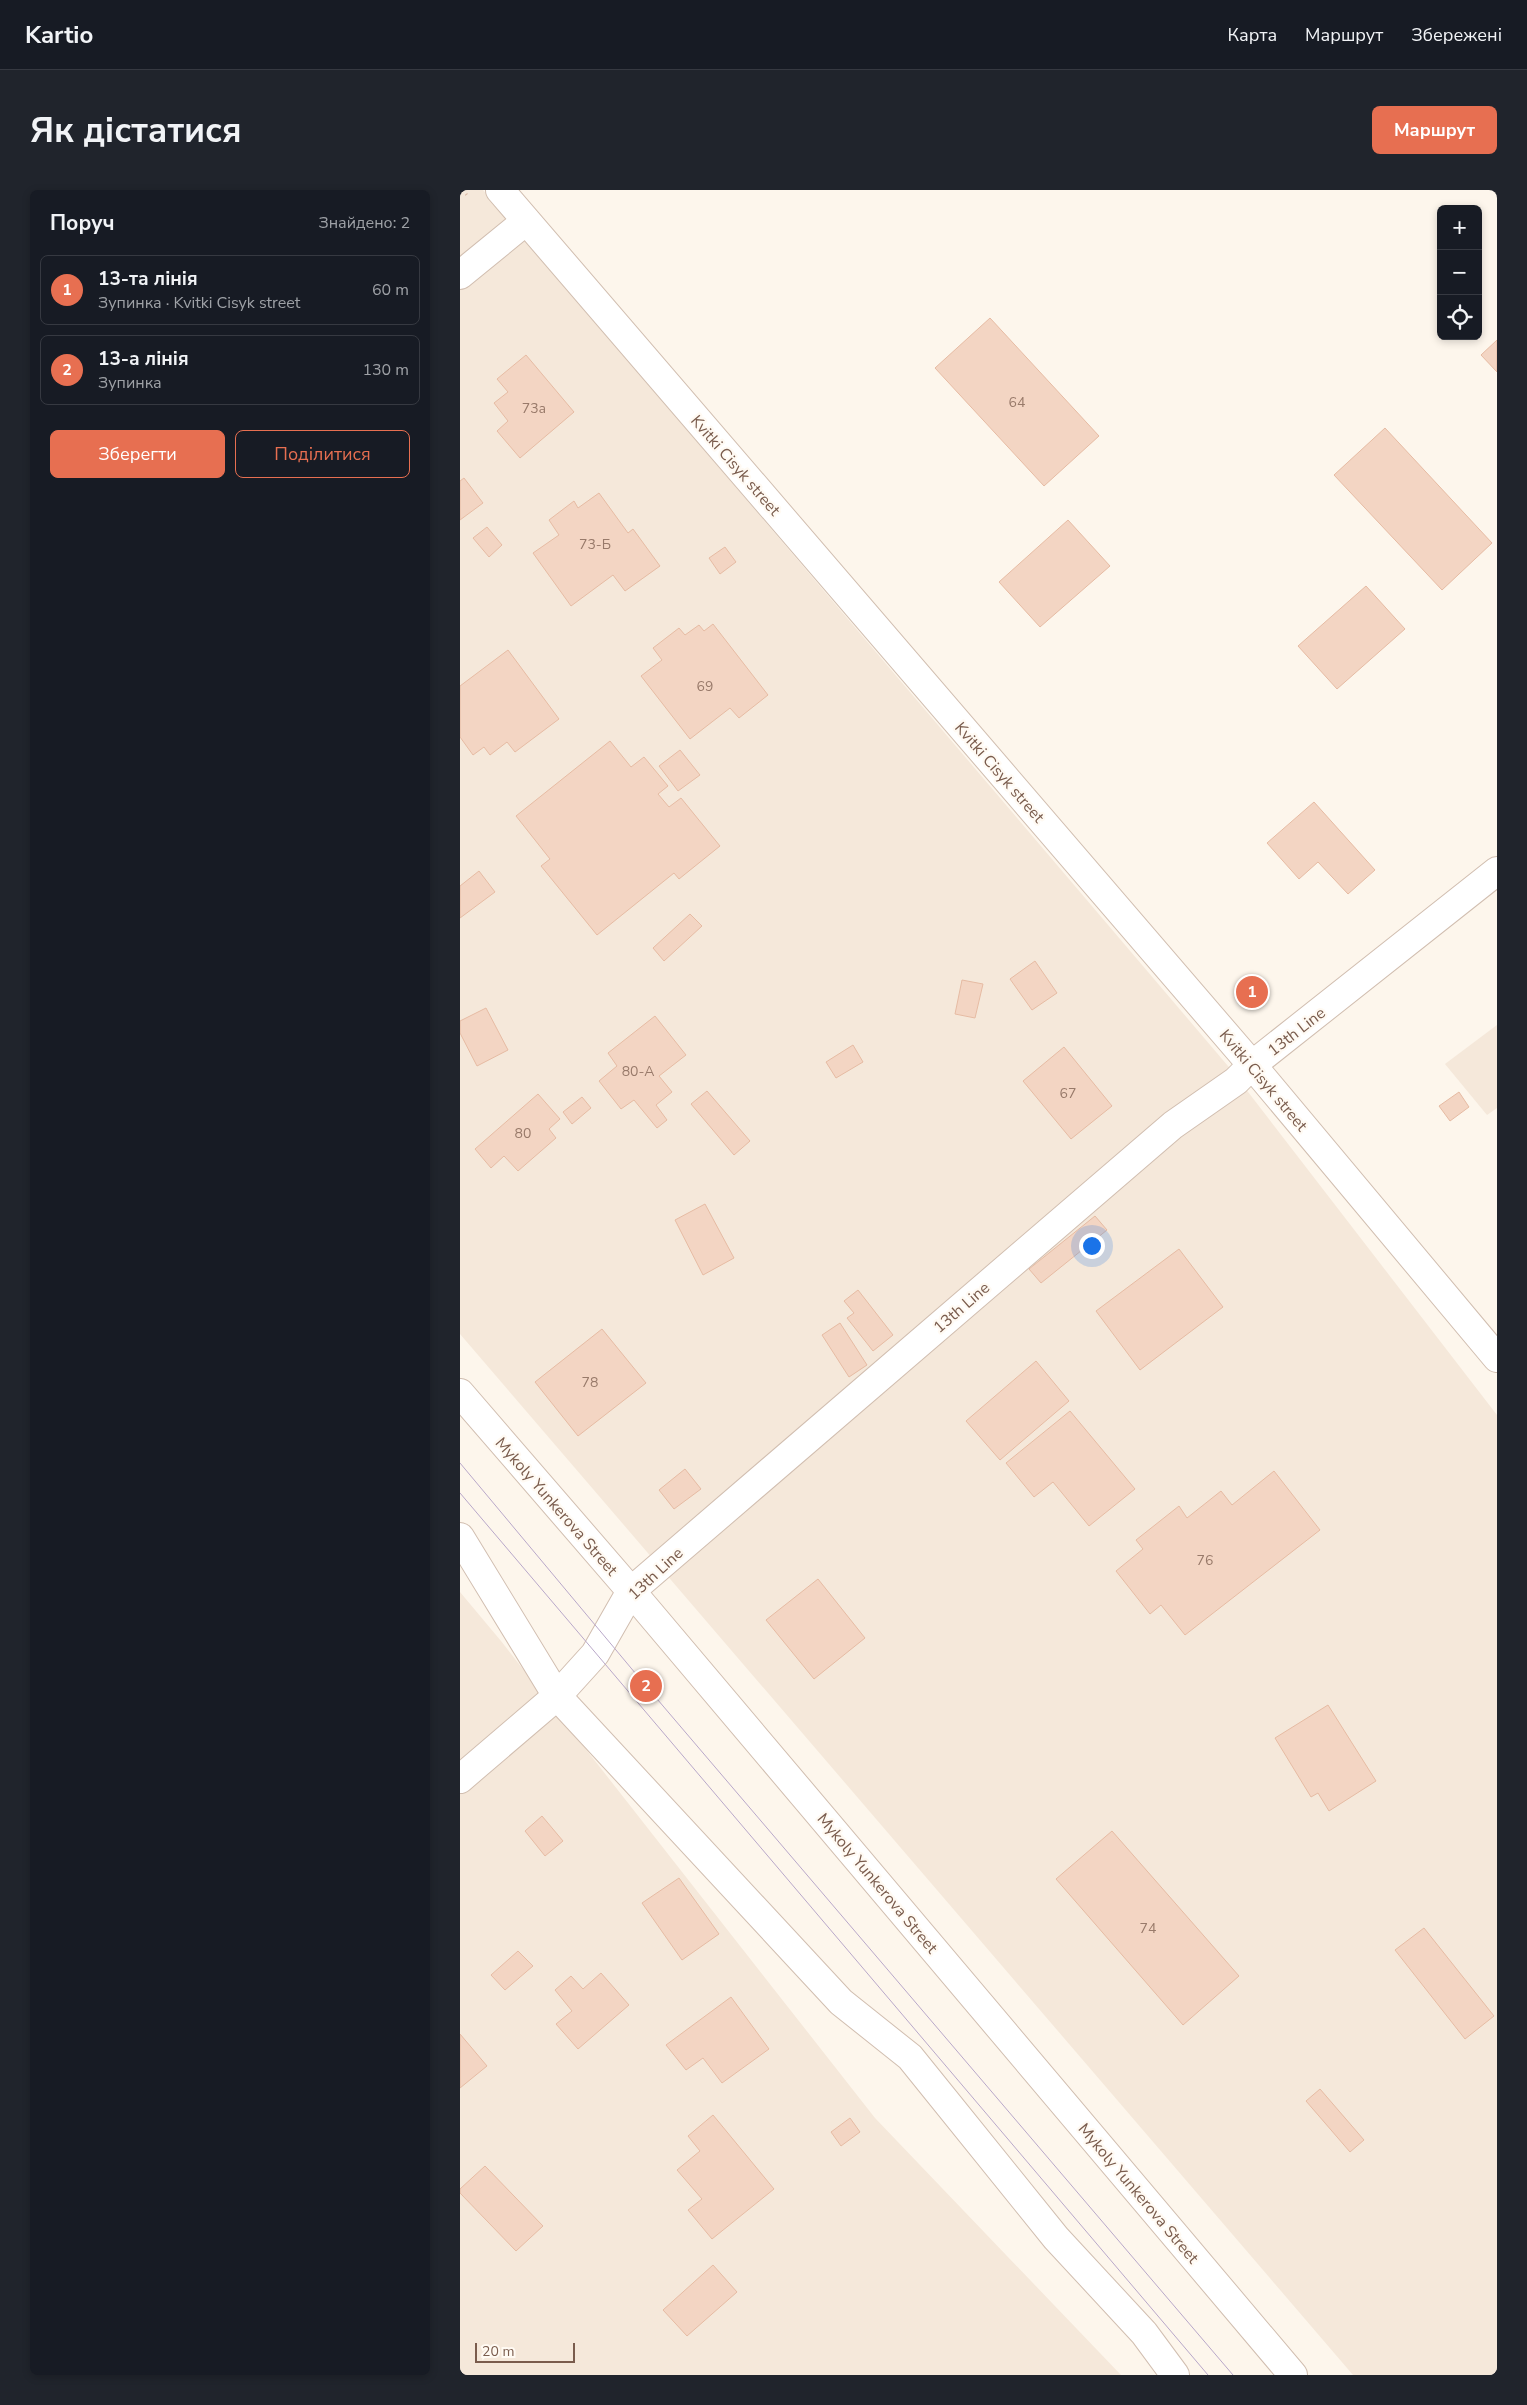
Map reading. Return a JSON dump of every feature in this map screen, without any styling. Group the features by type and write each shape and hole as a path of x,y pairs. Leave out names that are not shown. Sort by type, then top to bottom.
{"street":[{"name":"Kvitki Cisyk street","path":"500,190 1252,1065 1497,1358"},
{"path":"460,275 526,221"},
{"name":"13th Line","path":"460,1779 558,1696 595,1654 631,1591 1172,1125 1236,1081 1252,1065 1497,871"},
{"name":"Mykoly Yunkerova Street","path":"460,1393 631,1591 1294,2375"},
{"path":"460,1537 558,1696 841,2002 910,2057 1056,2238 1144,2333 1175,2375"}],"shaded area":[{"path":"460,190 483,190 1228,1066 1497,1415 1497,2375 1353,2375 460,1334"},
{"path":"1497,1025 1497,1108 1487,1115 1445,1064"},
{"path":"460,1592 501,1641 875,2118 1121,2375 460,2375"}],"building":[{"path":"990,318 1099,436 1044,486 935,368"},
{"path":"1497,340 1497,372 1481,355"},
{"path":"526,355 574,412 520,458 497,431 508,421 494,403 508,392 497,379"},
{"path":"1385,428 1492,543 1442,590 1334,475"},
{"path":"464,478 483,503 460,520 460,481"},
{"path":"599,493 628,533 633,529 660,566 625,591 613,575 571,606 533,553 559,535 549,520 574,501 578,508"},
{"path":"1068,520 1110,566 1040,627 999,582"},
{"path":"487,527 502,545 489,557 473,538"},
{"path":"725,547 736,562 720,574 709,558"},
{"path":"1366,586 1405,629 1337,689 1298,646"},
{"path":"713,624 768,695 739,718 730,708 690,739 641,676 662,660 653,648 679,628 685,635 699,625 704,631"},
{"path":"508,650 559,719 515,752 507,742 490,755 484,747 473,755 460,737 460,686"},
{"path":"610,741 631,767 644,757 668,786 658,794 669,807 681,798 720,846 679,879 674,873 597,935 541,866 550,859 516,816"},
{"path":"680,750 700,775 678,791 659,766"},
{"path":"1314,802 1375,870 1348,894 1318,862 1299,879 1267,843"},
{"path":"479,871 495,892 460,918 460,886"},
{"path":"690,914 702,926 664,961 653,948"},
{"path":"1035,961 1057,993 1032,1010 1010,979"},
{"path":"962,980 983,984 975,1018 955,1014"},
{"path":"486,1008 508,1050 477,1066 460,1033 460,1021"},
{"path":"655,1016 686,1055 659,1076 672,1092 656,1105 667,1120 657,1128 634,1100 621,1109 599,1081 617,1066 608,1053"},
{"path":"853,1045 863,1062 836,1078 826,1062"},
{"path":"1064,1047 1112,1106 1071,1139 1023,1081"},
{"path":"707,1091 750,1141 734,1155 691,1104"},
{"path":"1459,1092 1469,1107 1450,1121 1439,1106"},
{"path":"538,1094 560,1119 549,1129 556,1138 518,1171 504,1156 491,1168 475,1149"},
{"path":"582,1097 591,1108 572,1124 563,1112"},
{"path":"705,1204 734,1258 703,1275 675,1220"},
{"path":"1095,1216 1107,1230 1041,1283 1029,1269"},
{"path":"1179,1249 1223,1307 1140,1370 1096,1311"},
{"path":"858,1290 893,1335 873,1351 847,1318 854,1313 844,1301"},
{"path":"840,1323 867,1365 849,1377 822,1335"},
{"path":"602,1329 646,1383 578,1436 535,1382"},
{"path":"1036,1361 1069,1401 1000,1460 966,1421"},
{"path":"1070,1411 1135,1489 1089,1526 1053,1482 1034,1497 1006,1463"},
{"path":"685,1469 701,1489 674,1509 659,1490"},
{"path":"1274,1471 1320,1530 1185,1635 1161,1605 1150,1614 1116,1571 1143,1549 1136,1540 1179,1506 1187,1518 1221,1491 1232,1505"},
{"path":"818,1579 865,1638 814,1679 766,1620"},
{"path":"1328,1705 1376,1781 1329,1811 1318,1793 1311,1797 1275,1738"},
{"path":"542,1816 563,1841 545,1856 525,1831"},
{"path":"1112,1831 1239,1976 1183,2025 1056,1879"},
{"path":"679,1878 719,1934 682,1960 642,1903"},
{"path":"1424,1928 1494,2016 1465,2039 1395,1950"},
{"path":"518,1951 533,1966 505,1990 491,1975"},
{"path":"601,1973 629,2005 578,2049 556,2024 572,2011 555,1990 571,1976 583,1989"},
{"path":"731,1997 769,2049 722,2083 703,2058 686,2070 666,2045"},
{"path":"460,2034 487,2066 460,2088"},
{"path":"1320,2089 1364,2140 1350,2152 1306,2101"},
{"path":"713,2115 774,2189 712,2239 688,2210 702,2199 677,2170 700,2151 688,2136"},
{"path":"850,2118 860,2132 841,2146 831,2132"},
{"path":"485,2166 543,2226 516,2251 460,2193 460,2189"},
{"path":"713,2265 737,2292 687,2336 663,2310"}],"tram line":[{"path":"460,1463 646,1686 1233,2375"},
{"path":"460,1493 1208,2375"}],"place":[{"name":"13-та лінія","path":"1252,992"},
{"name":"13-а лінія","path":"646,1686"}]}
